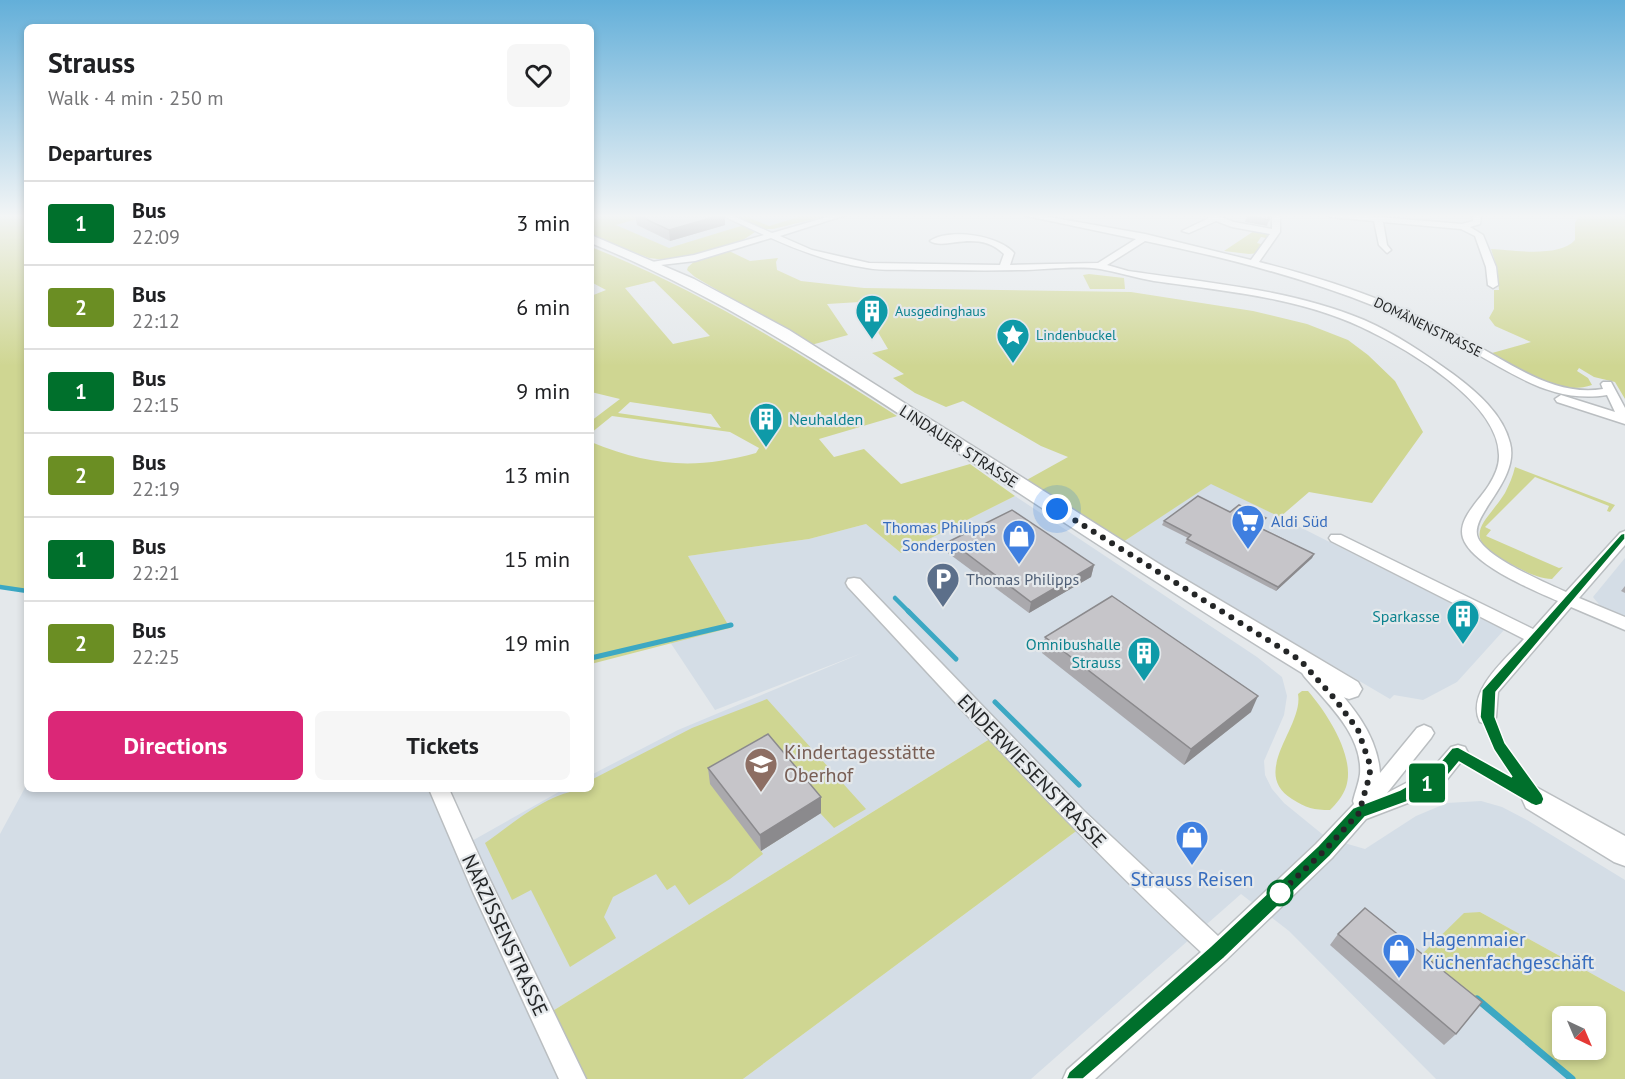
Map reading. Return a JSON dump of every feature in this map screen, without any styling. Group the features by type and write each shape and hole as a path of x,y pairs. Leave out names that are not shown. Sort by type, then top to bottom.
{"main road":[{"name":"LINDAUER STRASSE","path":"658,265 807,347 1019,485 1349,689"},
{"path":"1536,799 1625,852"}],"street":[{"path":"680,265 677,267 678,272 686,279"},
{"path":"865,265 1004,268 1100,266 1126,274 1273,297 1319,308 1379,332 1434,365 1482,405 1497,425 1506,447 1505,463 1501,477 1470,522 1468,530 1470,538 1480,551 1504,567 1625,624"},
{"name":"DOMÄNENSTRASSE","path":"1269,265 1339,288 1405,314 1472,347 1543,387 1611,410 1624,419"},
{"path":"1490,265 1493,285"},
{"name":"DOMÄNENSTRASSE","path":"1543,387 1548,393 1564,401 1624,419"},
{"name":"DOMÄNENSTRASSE","path":"1566,393 1594,395 1609,387 1624,419"},
{"path":"1487,717 1489,690 1625,536"},
{"path":"1336,538 1536,637"},
{"name":"ENDERWIESENSTRASSE","path":"854,583 1105,847 1218,952"},
{"path":"1300,660 1335,699 1358,730 1365,748 1370,774 1359,813"},
{"path":"1076,1079 1218,952 1324,851 1359,813 1424,733"},
{"path":"1359,813 1406,795 1438,776 1458,753"},
{"name":"NARZISSENSTRASSE","path":"441,792 481,885 573,1079"}],"shaded area":[{"path":"1211,483 1504,630 1457,682 1423,700 1394,695 1390,699 1123,542"},
{"path":"1015,496 1257,657 1282,677 1287,696 1284,715 1264,761 1265,775 1272,789 1284,803 1327,838 1365,849 1416,816 1447,803 1481,801 1502,807 1527,820 1625,880 1625,992 1480,912 1464,914 1419,958 1572,1079 1436,1079 1289,931 1241,894 1031,1079 743,1079 1079,829 993,737 551,1012 470,842 559,792 594,792 594,773 678,730 862,653 715,710 670,642 730,628 688,556 809,539 866,524 901,553"},
{"path":"1625,558 1625,619 1602,608 1593,597"},
{"path":"24,790 24,792 447,792 562,1079 0,1079 0,834"}],"green space":[{"path":"0,265 24,265 24,590 0,587"},
{"path":"594,265 635,265 748,324 897,416 819,439 834,457 864,449 901,484 970,464 1015,496 901,553 866,524 809,539 688,556 730,628 594,663 594,443 633,456 673,463 713,462 756,453 759,448 730,432 612,416 594,431 594,419 620,399 594,393 594,295 606,290 594,284","holes":["654,281 710,336 673,344 625,288","630,402 711,414 721,428 618,413"]},
{"path":"776,265 777,270 801,281 864,288 1131,292 1253,311 1307,324 1348,340 1368,355 1395,381 1423,432 1372,503 1309,492 1280,517 1211,484 1123,542 1023,482 1068,457 1041,446 963,401 946,407 915,393 893,378 904,374 872,353 888,349 860,302 827,304 848,335 811,345 695,277 687,270 688,267"},
{"path":"1496,265 1625,265 1625,399 1615,382 1594,377 1579,368 1577,371 1588,378 1592,385 1579,388 1566,387 1540,380 1492,353 1531,342 1495,326 1489,318 1494,309 1494,290 1499,290"},
{"path":"1083,275 1124,278 1125,289 1090,289"},
{"path":"1515,467 1615,505 1610,512 1607,511 1609,506 1535,477 1485,527 1491,530 1486,536 1559,568 1563,567 1552,579 1534,575 1505,561 1483,544 1480,536 1485,521 1505,493"},
{"path":"1308,691 1331,723 1347,762 1346,787 1330,810 1310,808 1292,799 1280,788 1276,776 1281,749 1294,721 1298,707 1298,694"},
{"path":"767,699 866,809 834,828 820,813 761,851 763,854 730,879 689,905 675,885 667,890 656,874 613,897 604,917 616,938 570,967 531,890 512,900 485,843 548,800 570,792 594,792 594,778 692,728"},
{"path":"993,737 1079,829 743,1079 583,1079 551,1012"},
{"path":"1480,912 1625,992 1625,1079 1572,1079 1419,957 1464,913"}],"building":[{"name":"Aldi Süd","path":"1198,496 1230,512 1239,505 1266,518 1256,526 1314,554 1278,587 1187,539 1191,535 1164,521"},
{"name":"Thomas Philipps Sonderposten","path":"1012,510 1094,565 1031,602 950,541"},
{"name":"Omnibushalle Strauss","path":"1112,596 1258,696 1191,749 1045,637"},
{"name":"Kindertagesstätte Oberhof","path":"768,734 821,797 760,835 708,768"},
{"name":"Hagenmaier Küchenfachgeschäft","path":"1365,908 1482,1002 1456,1034 1338,934"}],"waterway":[{"path":"0,587 24,591"},
{"path":"895,598 956,659"},
{"path":"594,657 731,625"},
{"path":"995,702 1079,785"},
{"path":"1477,999 1572,1079"}],"bus line":[{"name":"1","path":"1076,1079 1218,952 1324,851 1359,813 1406,795 1438,776 1458,753 1536,799 1499,746 1487,717 1490,705 1489,690 1625,536"}],"place":[{"name":"Ausgedinghaus","path":"872,340"},
{"name":"Lindenbuckel","path":"1013,364"},
{"name":"Neuhalden","path":"766,448"},
{"name":"Aldi Süd","path":"1248,550"},
{"name":"Thomas Philipps Sonderposten","path":"1019,565"},
{"name":"Thomas Philipps","path":"943,608"},
{"name":"Sparkasse","path":"1463,645"},
{"name":"Omnibushalle Strauss","path":"1144,682"},
{"name":"Kindertagesstätte Oberhof","path":"761,793"},
{"name":"Strauss Reisen","path":"1192,866"},
{"name":"Hagenmaier Küchenfachgeschäft","path":"1399,979"}],"route":[{"path":"1057,509 1300,660 1335,699 1358,730 1369,762 1370,774 1359,813 1280,893"}]}
